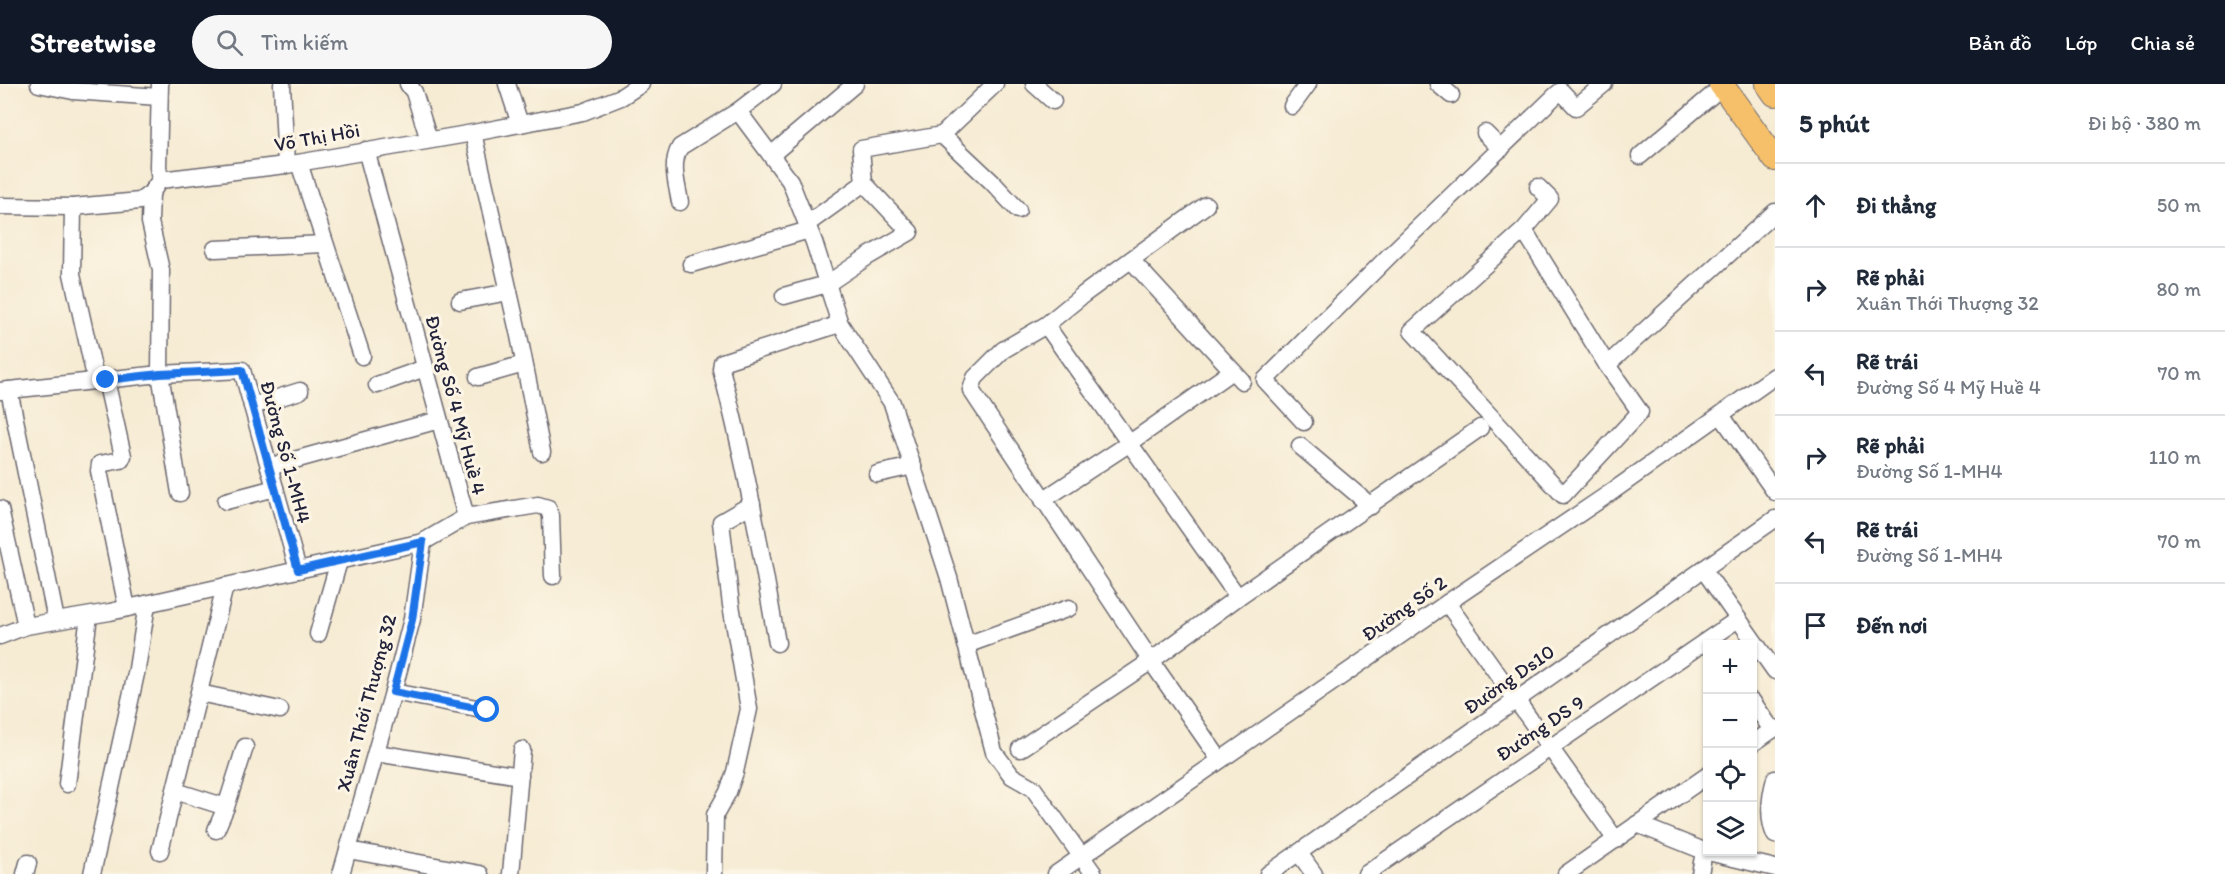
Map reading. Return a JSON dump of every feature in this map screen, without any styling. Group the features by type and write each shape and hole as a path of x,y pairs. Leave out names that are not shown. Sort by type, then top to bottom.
{"highway":[{"path":"1768,84 1775,94"},
{"path":"1728,85 1775,134"},
{"path":"1728,85 1775,159"}],"street":[{"path":"39,84 73,91 159,91 158,167 150,222 160,270 160,374 180,493"},
{"path":"282,84 292,164 325,244 362,356"},
{"path":"408,84 414,92 429,140"},
{"path":"507,84 520,124"},
{"name":"Võ Thị Hồi","path":"0,206 73,207 140,201 156,187 583,112 621,97 641,84"},
{"path":"680,202 674,164 675,155 680,147 738,111 773,84"},
{"path":"771,155 855,84"},
{"path":"784,296 827,284 910,232 864,183 861,149 942,135 995,84"},
{"path":"1034,84 1053,101"},
{"path":"1292,105 1308,84"},
{"path":"1305,422 1265,380 1392,252 1561,91 1576,107 1604,84"},
{"path":"1640,156 1728,85"},
{"path":"738,111 790,181 808,227 840,324 892,403 949,578 994,752 1012,776 1033,788 1094,874"},
{"path":"473,133 542,452"},
{"path":"1485,133 1501,149"},
{"path":"942,135 1018,210"},
{"name":"Đường Số 4 Mỹ Huề 4","path":"0,636 26,626 147,604 423,542 465,517 366,150"},
{"path":"691,264 808,227 864,183"},
{"path":"1524,230 1607,365 1640,412 1563,495 1413,331 1524,230 1550,199 1538,187"},
{"path":"1206,205 1084,294 1046,325 1003,350 975,378 970,390 1220,760"},
{"path":"73,207 72,274 123,456 121,460 102,464 98,468 127,608"},
{"path":"1607,365 1775,212"},
{"path":"215,249 325,244"},
{"path":"1043,500 1237,376 1131,260"},
{"path":"460,301 509,292"},
{"path":"777,643 738,434 721,369 722,362 840,324"},
{"path":"1046,325 1238,597"},
{"path":"478,377 524,364"},
{"path":"377,385 425,368"},
{"name":"Đường Số 1-MH4","path":"4,391 160,374 242,370 298,570"},
{"name":"Đường Số 2","path":"1056,874 1610,493 1775,376"},
{"path":"4,391 56,620"},
{"path":"252,406 300,391"},
{"path":"1721,415 1775,492"},
{"path":"268,466 439,420"},
{"path":"1020,749 1151,661 1238,597 1480,428"},
{"path":"1300,446 1371,506"},
{"path":"878,474 913,466"},
{"path":"226,501 275,488"},
{"path":"714,874 715,815 728,792 735,772 749,709 731,605 722,522 752,504"},
{"path":"465,517 538,505 548,508 551,516 553,576"},
{"path":"0,509 26,626"},
{"name":"Đường Ds10","path":"1268,874 1775,519"},
{"name":"Xuân Thới Thượng 32","path":"341,874 412,620 423,542"},
{"path":"318,634 339,561"},
{"path":"1703,569 1775,671"},
{"path":"160,851 225,586"},
{"path":"1447,603 1616,840"},
{"path":"92,874 137,669 147,604"},
{"path":"966,645 1069,608"},
{"path":"67,784 89,616"},
{"name":"Đường DS 9","path":"1366,874 1738,619"},
{"path":"393,692 487,710"},
{"path":"199,693 280,710"},
{"path":"1757,707 1774,729 1757,741"},
{"path":"216,830 226,807 245,747"},
{"path":"511,874 522,750"},
{"path":"376,753 520,776"},
{"path":"1566,874 1703,778"},
{"path":"1775,779 1770,810 1771,825 1775,835"},
{"path":"175,791 226,807"},
{"path":"1637,824 1703,851"},
{"path":"348,850 480,874"},
{"path":"1299,853 1314,874"},
{"path":"1700,874 1703,856"},
{"path":"1725,856 1775,868"}],"route":[{"path":"106,380 160,374 242,370 298,570 423,542 412,620 393,692 487,710"}]}
